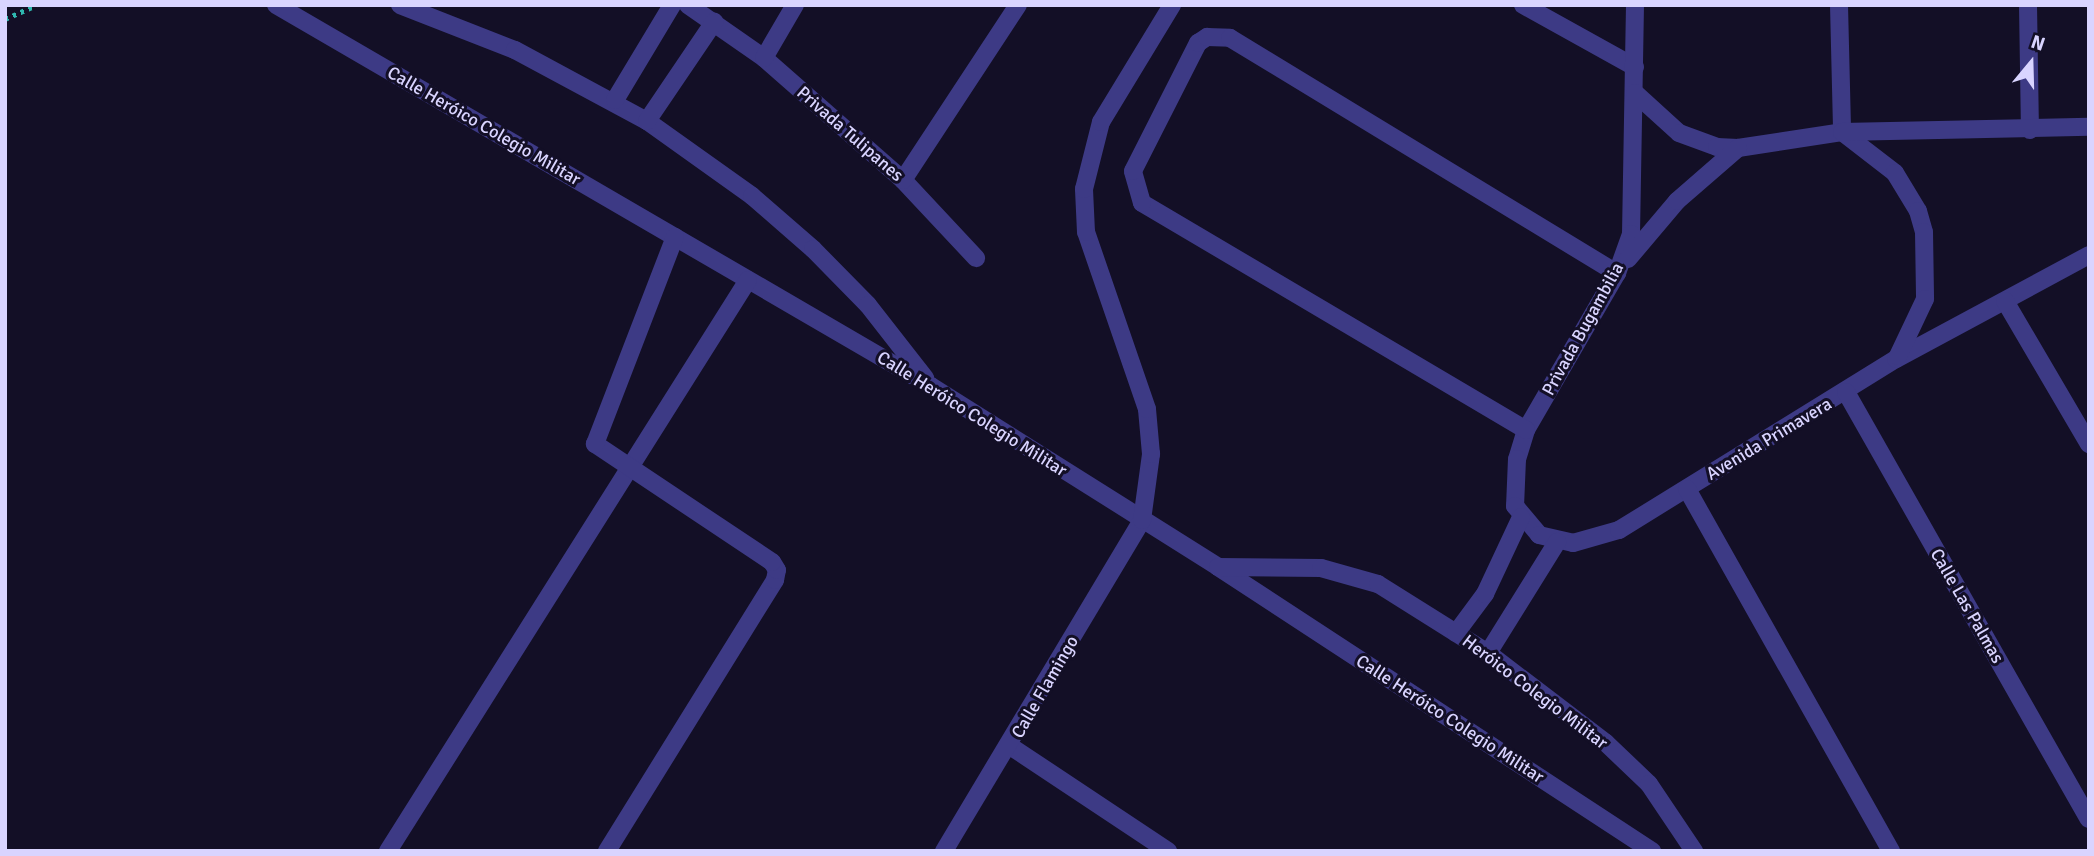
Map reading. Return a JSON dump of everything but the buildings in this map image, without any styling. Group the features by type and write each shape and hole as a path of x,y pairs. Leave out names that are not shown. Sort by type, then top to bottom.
{"street":[{"name":"Calle Heróico Colegio Militar","path":"276,5 931,386 1218,567 1642,848"},
{"path":"400,5 515,50 615,100 752,196 813,248 868,305 931,386"},
{"path":"615,100 672,5"},
{"name":"Privada Tulipanes","path":"688,5 764,58 904,180 976,258"},
{"path":"764,58 795,5"},
{"path":"904,180 1018,5"},
{"path":"1142,520 1152,454 1147,408 1086,232 1084,189 1101,122 1172,5"},
{"path":"1523,5 1635,67"},
{"name":"Privada Bugambilia","path":"1521,517 1515,506 1513,479 1526,430 1617,273 1631,234 1635,5"},
{"path":"1839,5 1842,132"},
{"path":"2028,5 2030,130"},
{"path":"647,121 713,22"},
{"path":"1526,430 1142,204 1133,171 1198,43 1207,37 1230,38 1617,273 1676,201 1738,148"},
{"path":"1635,93 1679,133 1707,144 1738,148 1842,132 2089,127"},
{"path":"1842,132 1895,173 1918,211 1924,232 1925,299 1896,359"},
{"path":"607,851 775,580 777,570 772,562 595,444 675,237"},
{"name":"Avenida Primavera","path":"1557,542 1603,537 1846,393 1896,359 2089,255"},
{"path":"388,851 748,280"},
{"path":"2005,301 2089,444"},
{"name":"Calle Las Palmas","path":"1846,393 2089,819"},
{"path":"1687,489 1891,851"},
{"path":"1456,633 1485,594 1521,517 1539,535 1557,542 1488,653"},
{"name":"Calle Flamingo","path":"944,851 1010,746 1142,520"},
{"name":"Heróico Colegio Militar","path":"1218,567 1340,570 1378,584 1488,653 1606,743 1649,783 1694,851"},
{"path":"1010,746 1168,851"}],"path":[{"path":"5,19 36,5"}]}
